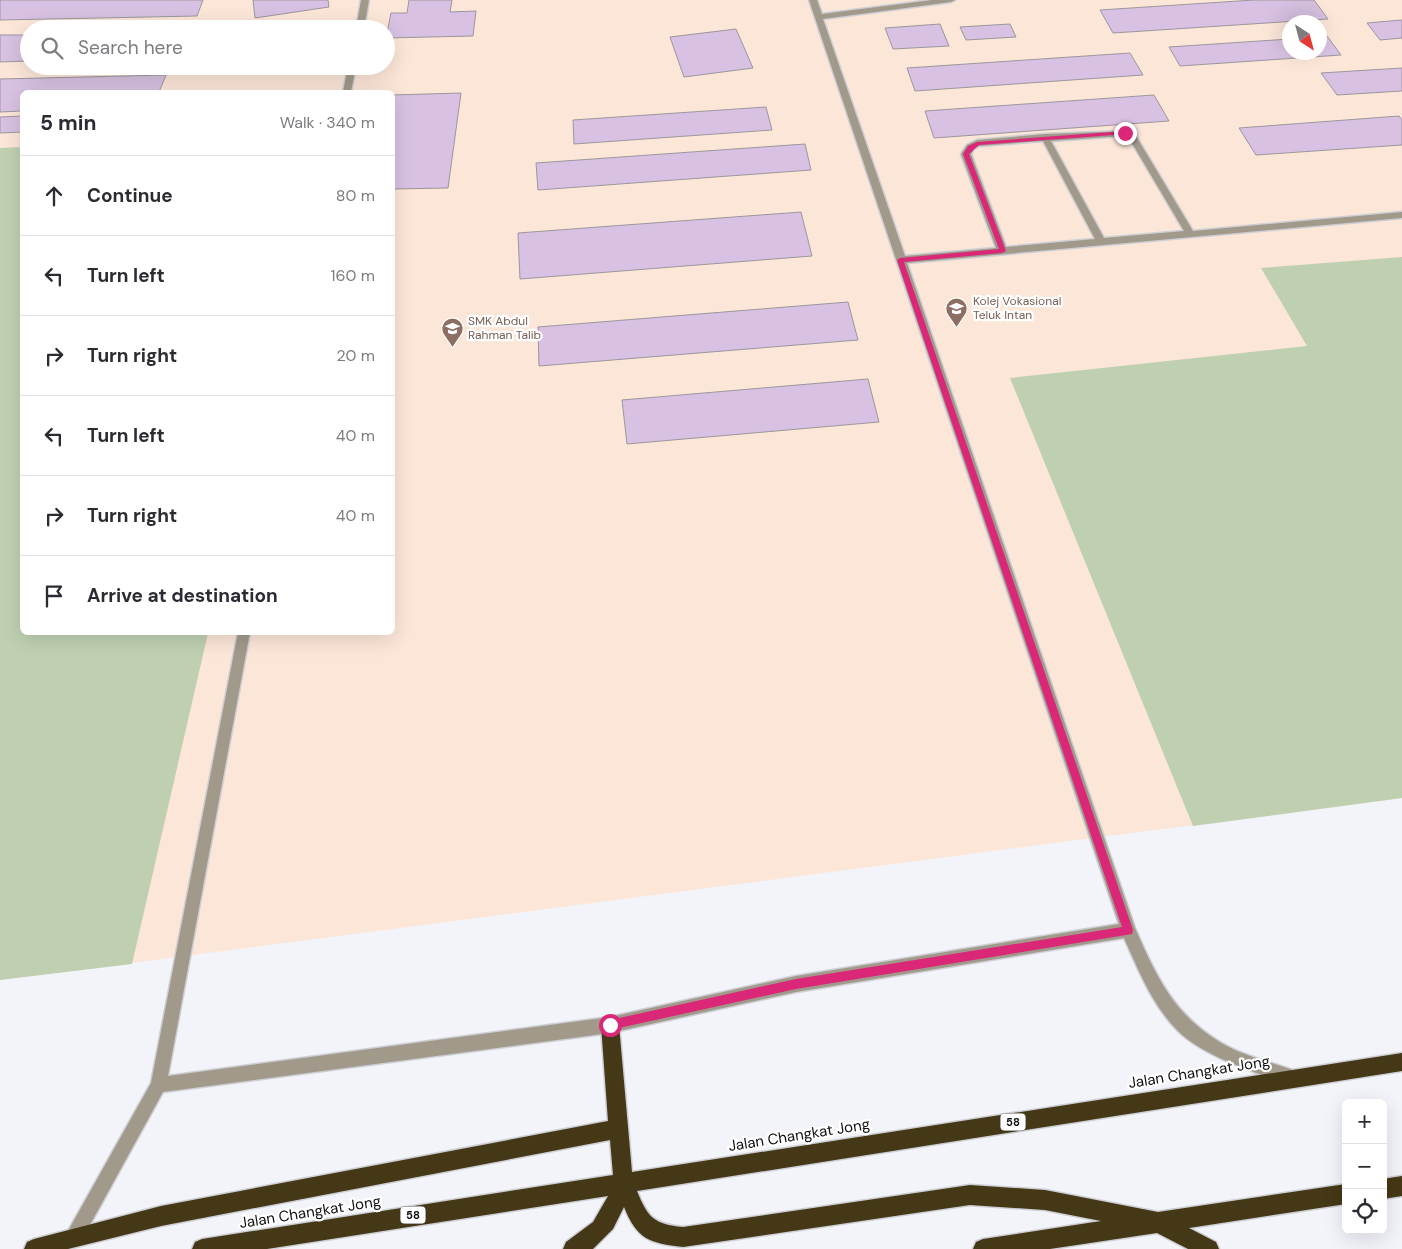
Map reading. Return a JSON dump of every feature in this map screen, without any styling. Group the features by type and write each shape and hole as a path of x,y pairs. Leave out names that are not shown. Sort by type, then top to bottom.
{"highway":[{"path":"610,1025 623,1182 638,1215 656,1234 682,1237 970,1195 1045,1200 1156,1222 1208,1249"},
{"name":"Jalan Changkat Jong","path":"202,1249 1402,1062"},
{"path":"34,1249 74,1237 161,1216 618,1129"},
{"path":"573,1249 588,1242 610,1218 623,1182"},
{"path":"1387,1188 1402,1186"},
{"path":"982,1249 1342,1195"}],"lane":[{"path":"362,20 365,0"},
{"path":"813,0 1128,930 1152,984 1184,1026 1221,1051 1292,1078"},
{"path":"818,17 951,0"},
{"path":"348,90 351,75"},
{"path":"1002,251 966,154 970,147 977,143 1116,132 1132,136 1190,234"},
{"path":"1046,137 1101,242"},
{"path":"900,260 1402,215"},
{"path":"74,1237 158,1085 243,635"},
{"path":"158,1085 610,1025 796,984 1128,930"}],"shaded area":[{"name":"Kolej Vokasional Teluk Intan","path":"0,0 1402,0 1402,798 0,980"}],"green space":[{"path":"20,147 20,635 208,635 132,964 0,980 0,148"},
{"path":"1402,257 1402,798 1193,826 1010,378 1307,346 1261,268"}],"building":[{"path":"0,0 203,0 197,16 0,20"},
{"path":"253,0 328,0 329,7 255,18"},
{"path":"409,0 452,0 450,12 476,11 473,36 395,38 395,20 390,20 391,13 407,13"},
{"path":"1254,0 1314,0 1325,15 1282,15 1282,22 1113,33 1100,10"},
{"path":"1402,20 1402,38 1380,40 1367,23"},
{"path":"940,24 949,46 893,49 885,28"},
{"path":"1010,24 1016,37 966,40 960,27"},
{"path":"736,29 753,68 684,77 670,37"},
{"path":"0,35 20,35 20,61 0,62"},
{"path":"1327,36 1341,55 1327,56"},
{"path":"1282,40 1282,59 1180,66 1169,47"},
{"path":"1130,53 1143,75 915,91 907,68"},
{"path":"1402,68 1402,91 1337,95 1321,73"},
{"path":"166,75 160,90 20,90 20,111 0,112 0,79"},
{"path":"461,93 448,188 395,189 395,95"},
{"path":"1154,95 1169,121 934,138 925,111"},
{"path":"766,107 772,130 574,144 573,120"},
{"path":"20,116 20,132 0,133 0,117"},
{"path":"1399,116 1402,120 1402,145 1256,155 1239,128"},
{"path":"805,144 811,170 538,190 536,163"},
{"path":"801,212 812,256 520,279 518,233"},
{"path":"848,302 858,340 539,366 538,327"},
{"path":"868,379 879,422 627,444 622,400"}],"place":[{"name":"Kolej Vokasional Teluk Intan","path":"957,327"},
{"name":"SMK Abdul Rahman Talib","path":"452,347"}],"route":[{"path":"610,1025 796,984 1128,930 900,260 1002,251 966,154 970,147 977,143 1116,132 1125,133"}]}
